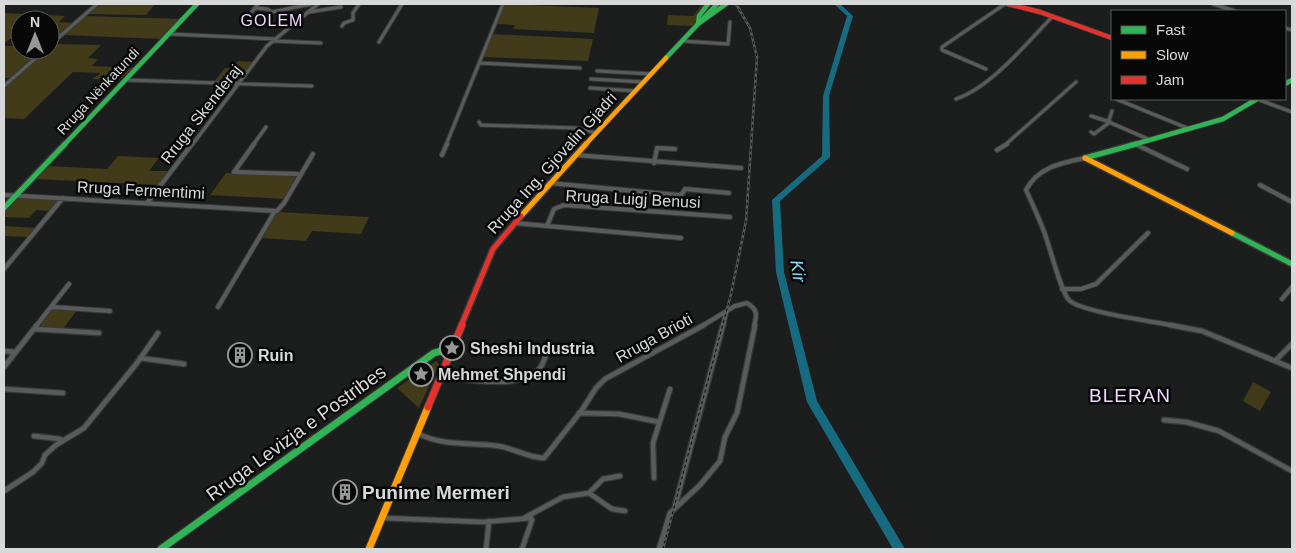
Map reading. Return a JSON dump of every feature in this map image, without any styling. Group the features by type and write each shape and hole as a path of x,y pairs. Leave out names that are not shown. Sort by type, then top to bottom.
{"street":[{"path":"60,36 97,4"},
{"name":"Rruga Nënkatundi","path":"4,208 197,4"},
{"path":"242,20 248,17 258,4"},
{"path":"255,8 267,9 272,12 311,4"},
{"name":"Rruga Skenderaj","path":"148,203 267,46 318,4"},
{"path":"342,26 344,23 353,20 353,13 359,4"},
{"path":"379,42 402,4"},
{"path":"442,155 503,4"},
{"path":"698,24 699,16 708,4"},
{"name":"Rruga Ing. Gjovalin Gjadri","path":"369,549 493,248 549,183 716,4"},
{"path":"698,24 726,4"},
{"path":"986,69 942,48 948,42 1006,4 1052,17 1111,38"},
{"path":"1213,4 1232,10"},
{"path":"308,12 341,7"},
{"path":"956,99 967,96 1001,68 1052,17"},
{"path":"682,41 728,44 730,22"},
{"path":"168,34 321,43"},
{"path":"4,86 34,60"},
{"path":"479,63 580,68"},
{"path":"597,71 652,74"},
{"path":"592,79 644,82"},
{"path":"126,80 312,86"},
{"path":"997,150 1011,141 1076,82"},
{"path":"590,88 636,91"},
{"path":"1118,100 1187,128"},
{"path":"1255,100 1223,118 1039,172 1032,179 1026,190 1043,229 1062,289 1070,302 1077,306 1202,331 1292,368"},
{"path":"1260,100 1292,112"},
{"path":"1091,132 1094,134 1110,122 1112,111"},
{"path":"1092,116 1110,122 1148,140"},
{"path":"478,122 481,125 573,128 596,133"},
{"path":"266,128 234,172 297,174 300,176"},
{"path":"1134,143 1187,169"},
{"path":"654,163 657,148 675,149"},
{"path":"218,307 276,211 284,204 313,154"},
{"path":"575,155 654,163 740,168"},
{"path":"1086,158 1292,263"},
{"path":"549,183 678,195 682,194 685,189 729,193"},
{"path":"1260,186 1292,202"},
{"name":"Rruga Fermentimi","path":"4,195 276,211"},
{"path":"4,269 64,198"},
{"name":"Rruga Luigj Benusi","path":"547,226 554,209 564,205 730,217"},
{"name":"Rruga Luigj Benusi","path":"513,223 681,238"},
{"path":"1062,289 1081,289 1096,284 1148,234"},
{"path":"4,367 69,284"},
{"path":"1282,299 1292,287"},
{"name":"Rruga Brioti","path":"417,433 423,437 452,445 501,446 541,458 546,457 556,440 605,379 741,304 752,306 758,313 754,338 741,385 737,413 725,437 720,462 700,485 675,506"},
{"path":"52,307 110,311"},
{"path":"659,549 668,518 675,506 727,312"},
{"path":"34,329 99,333"},
{"path":"4,491 33,472 42,463 45,455 62,441 84,428 158,333"},
{"path":"1276,360 1292,345"},
{"name":"Rruga Levizja e Postribes","path":"161,549 434,353 452,348"},
{"path":"442,374 444,377 493,383 507,382 534,373 540,367 548,350"},
{"path":"4,351 16,352"},
{"path":"140,358 184,364"},
{"path":"4,389 63,393"},
{"path":"654,478 653,443 670,389"},
{"path":"579,413 619,414 659,422"},
{"path":"1164,420 1186,422 1219,431 1292,471"},
{"path":"34,436 60,439 62,441"},
{"path":"524,518 563,497 589,493 603,479 620,476"},
{"path":"589,493 612,509 626,512"},
{"path":"381,518 395,520 489,521 531,518 532,520 522,549"},
{"path":"486,549 489,521"}],"shaded area":[{"path":"98,4 155,4 146,15 87,14"},
{"path":"504,4 599,8 594,33 513,29 515,25 496,24"},
{"path":"703,4 705,6 693,26 667,25 668,15 693,16"},
{"path":"4,13 10,13 10,39 4,44"},
{"path":"85,16 181,19 162,39 64,35"},
{"path":"60,22 74,23 60,36"},
{"path":"492,34 593,39 588,61 483,57"},
{"path":"60,44 101,45 88,58 98,59 92,66 134,68 119,80 92,79 101,73 73,72 24,119 4,118 4,89 36,60 60,60"},
{"path":"4,46 10,46 10,60 32,60 12,78 4,78"},
{"path":"238,61 255,62 238,83 214,82 225,68 233,68"},
{"path":"118,156 159,158 149,171 170,171 159,185 35,179 47,166 107,169"},
{"path":"226,173 298,176 285,199 210,195"},
{"path":"17,198 54,199 58,201 52,211 36,210 29,218 4,217 4,211"},
{"path":"277,212 369,217 361,234 312,231 306,241 262,238"},
{"path":"4,226 38,228 30,237 4,236"},
{"path":"56,308 77,310 62,330 37,328 52,310"},
{"path":"436,361 439,364 419,408 397,388"},
{"path":"1253,382 1271,392 1260,411 1243,401"}],"waterway":[{"name":"Kir","path":"837,4 850,16 826,96 826,157 776,200 780,272 812,402 899,549"}],"railway":[{"path":"663,549 731,294 746,221 757,57 750,28 736,4"}],"traffic: fast":[{"path":"4,208 197,4"},
{"path":"708,4 699,16 698,24 726,4"},
{"path":"666,58 717,4"},
{"path":"1286,83 1292,80"},
{"path":"1085,158 1223,119 1255,100"},
{"path":"1232,233 1292,264"},
{"path":"161,549 434,353 452,348"}],"traffic: slow":[{"path":"521,216 549,183 666,58"},
{"path":"1085,158 1232,233"},
{"path":"369,549 428,407"}],"traffic: jam":[{"path":"1008,4 1040,12 1111,38"},
{"path":"428,407 493,249 521,216"}],"place":[{"name":"Sheshi Industria","path":"452,348"},
{"name":"Ruin","path":"240,355"},
{"name":"Mehmet Shpendi","path":"421,374"},
{"name":"Punime Mermeri","path":"345,492"}],"district":[{"name":"GOLEM","path":"272,20"},
{"name":"BLERAN","path":"1130,395"}]}
